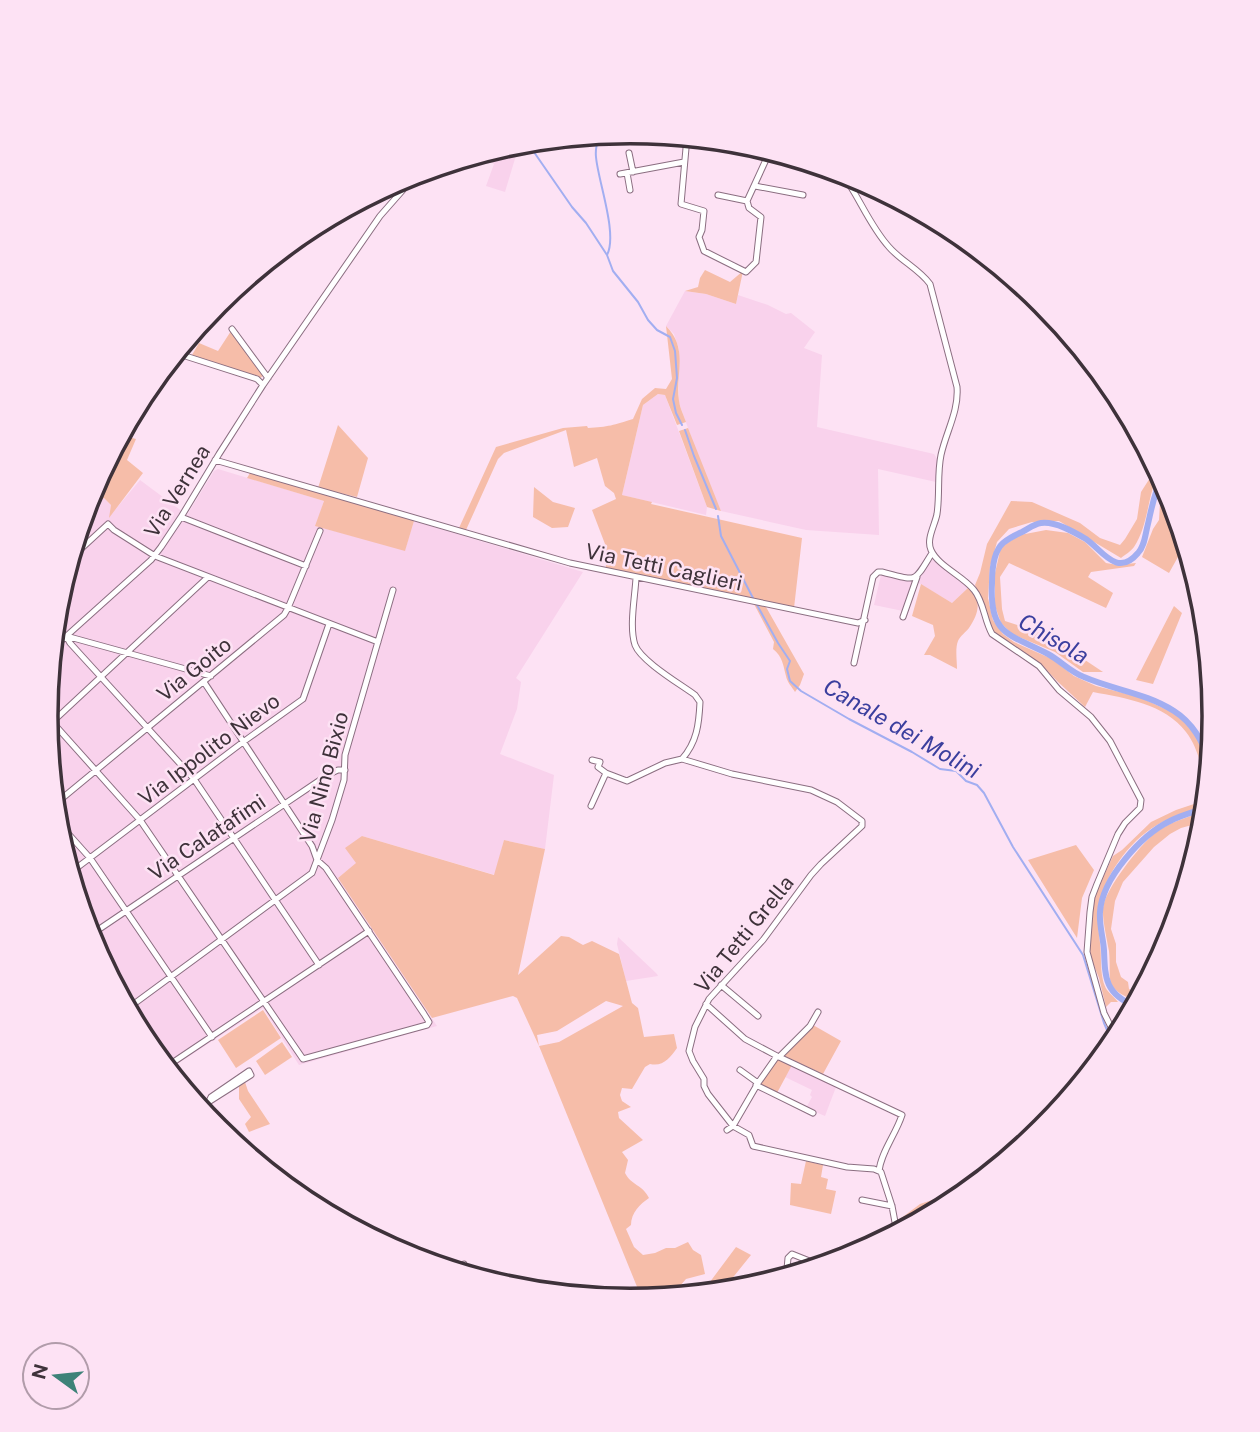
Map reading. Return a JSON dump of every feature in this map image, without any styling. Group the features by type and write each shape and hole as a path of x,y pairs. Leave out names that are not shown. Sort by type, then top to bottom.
{"street":[{"path":"686,147 681,203 704,211 699,237 704,251 746,272 756,262 761,217 749,208 747,201 766,160"},
{"path":"629,153 630,190"},
{"path":"620,174 684,162"},
{"path":"755,186 803,195"},
{"path":"851,188 882,239 930,285 957,387 958,398 941,454 937,513 930,540 932,553 917,577 903,617"},
{"name":"Via Vernea","path":"63,638 155,556 268,379 380,216 402,191"},
{"path":"718,195 747,201"},
{"path":"232,330 268,379"},
{"path":"186,356 257,379 264,385"},
{"name":"Via Tetti Caglieri","path":"215,460 570,563 858,623 864,620"},
{"path":"181,517 306,566"},
{"path":"84,547 108,524 155,556 378,642"},
{"name":"Via Goito","path":"64,797 284,615 320,531"},
{"path":"932,553 977,593 987,627 992,634 1040,666 1059,690 1091,718 1110,741 1140,800 1140,808 1125,822 1118,834 1092,897 1090,912 1087,951 1104,1013 1111,1027"},
{"path":"854,663 873,577 878,572 912,579 917,577"},
{"path":"58,716 208,577"},
{"path":"592,760 600,762 598,767 606,773 627,781 682,759 696,736 700,702 695,695 649,662 635,646 633,632 636,578"},
{"name":"Via Nino Bixio","path":"135,1003 312,873 344,780 345,755 393,590"},
{"name":"Via Ippolito Nievo","path":"78,867 303,699 329,624"},
{"path":"66,636 211,676"},
{"path":"66,636 194,779 319,965"},
{"path":"74,647 78,640"},
{"path":"58,733 96,770 140,820 303,1059 427,1025 429,1023 326,868 317,860 312,846 204,682"},
{"name":"Via Tetti Grella","path":"682,759 732,774 811,790 837,802 863,822 816,870 763,940 706,1004 690,1041 689,1055 704,1079 708,1094 730,1128 748,1134 755,1147 847,1167 879,1171"},
{"name":"Via Calatafimi","path":"99,929 334,771 345,770"},
{"path":"591,806 606,773"},
{"path":"71,837 90,858 212,1037"},
{"path":"174,1062 369,931"},
{"path":"721,985 758,1016"},
{"path":"706,1004 745,1039 902,1115 879,1171 895,1223"},
{"path":"730,1128 778,1056 810,1026 818,1012"},
{"path":"740,1070 757,1084 813,1113"},
{"path":"248,1071 251,1075 214,1100 209,1101 248,1071"},
{"path":"862,1200 892,1206"},
{"path":"787,1266 788,1258 792,1254 807,1260"}],"shaded area":[{"path":"516,155 505,192 486,186 494,164 490,161"},
{"path":"705,270 730,282 743,271 736,304 706,294 685,291 698,287"},
{"path":"685,291 706,294 736,304 738,295 786,314 791,313 815,332 804,348 822,355 817,427 934,454 938,460 936,482 878,469 879,535 806,530 721,511 679,403 679,349 674,334 666,326"},
{"path":"666,326 677,343 679,352 679,401 686,422 677,425 665,395 658,394 643,405 622,495 802,538 794,608 606,568 605,544 592,510 616,499 614,493 605,486 597,458 574,467 566,430 504,453 498,459 466,530 459,528 496,447 563,428 601,427 633,419 642,399 655,388 666,389 672,379"},
{"path":"231,331 263,376 260,378 192,355 199,343 218,351"},
{"path":"658,394 665,395 707,507 706,515 622,495 643,405"},
{"path":"338,425 368,458 357,497 318,488"},
{"path":"688,428 721,511 707,507 679,431"},
{"path":"130,437 136,439 127,460 143,473 109,518 111,505 104,498 99,501"},
{"path":"218,469 324,501 316,526 405,550 414,521 583,572 516,678 521,682 517,709 500,754 554,775 545,849 504,840 495,875 362,836 357,863 338,878 437,1026 299,1065 263,1008 176,1065 134,1002 101,935 77,864 63,791 58,716 63,641 77,568 99,501 104,498 111,505 110,516 140,480 187,515 214,471"},
{"path":"250,473 407,517 414,521 405,551 315,526 324,501 247,478"},
{"path":"1150,478 1154,486 1143,529 1134,547 1121,558 1059,521 1032,522 1009,529 997,542 990,567 988,598 993,620 1003,634 1014,642 1052,659 1074,676 1096,686 1139,697 1172,712 1188,724 1201,745 1200,762 1194,744 1186,732 1177,722 1156,709 1131,700 1093,692 1085,707 1041,664 993,631 975,585 987,544 1011,501 1032,502 1080,523 1100,538 1120,545 1137,519 1141,492"},
{"path":"534,487 553,502 575,508 568,527 552,528 533,517"},
{"path":"1160,500 1179,555 1169,573 1142,557 1159,520"},
{"path":"1046,530 1068,533 1085,542 1106,563 1136,563 1134,566 1091,572 1088,577 1113,593 1106,608 1009,563 1000,577 1005,621 1072,643 1070,650 1103,672 1083,672 1055,652 1012,634 1001,623 995,606 995,573 1001,547 1020,535"},
{"path":"932,557 969,587 952,603 917,582"},
{"path":"881,575 913,582 903,611 874,605"},
{"path":"921,584 952,603 969,587 976,597 978,607 975,617 957,644 957,669 930,655 924,655 935,636 933,625 912,616"},
{"path":"754,604 766,607 804,674 795,692 787,680 781,658 773,649 774,642"},
{"path":"1174,606 1182,613 1153,684 1136,680"},
{"path":"1195,804 1194,809 1163,822 1137,841 1118,862 1105,886 1098,915 1102,974 1104,985 1118,1002 1111,1002 1106,1007 1091,958 1089,942 1095,895 1113,856 1151,822"},
{"path":"1193,815 1191,825 1170,834 1154,847 1123,882 1115,901 1111,929 1121,977 1128,982 1132,991 1128,997 1118,992 1111,983 1103,917 1105,900 1124,868 1141,847 1155,833"},
{"path":"362,836 494,875 504,840 545,849 518,975 561,936 569,937 583,945 592,941 619,954 632,1003 638,1008 644,1037 674,1034 677,1048 669,1058 662,1063 645,1067 632,1089 622,1088 620,1095 622,1101 631,1107 618,1112 619,1118 643,1140 622,1152 628,1160 625,1173 649,1198 637,1209 631,1225 626,1229 634,1247 643,1255 675,1248 688,1242 693,1250 701,1255 705,1274 686,1279 680,1286 637,1288 517,998 513,996 432,1018 338,878 356,863 345,848","holes":["606,1001 623,1006 559,1042 539,1046 537,1035 557,1031"]},
{"path":"1076,845 1094,870 1082,898 1077,938 1028,860"},
{"path":"618,937 658,976 626,981 617,944"},
{"path":"263,1010 281,1038 236,1068 218,1040"},
{"path":"813,1025 841,1041 823,1074 783,1054"},
{"path":"282,1042 292,1057 265,1075 256,1061"},
{"path":"777,1057 792,1065 777,1093 760,1084"},
{"path":"792,1065 836,1087 825,1116 806,1108 812,1097 812,1090 785,1077"},
{"path":"245,1082 270,1124 249,1132 245,1124 251,1117 239,1099 239,1085"},
{"path":"806,1161 823,1165 821,1177 828,1179 826,1189 836,1191 831,1214 790,1205 791,1183 801,1184"},
{"path":"939,1198 900,1219 920,1204"},
{"path":"736,1247 751,1255 732,1279 710,1282"}],"waterway":[{"path":"597,145 597,167 609,221 610,246 607,255"},
{"name":"Canale dei Molini","path":"534,152 586,223 607,255 613,271 638,302 648,320 657,330 670,337 675,351 677,378 673,399 682,425"},
{"name":"Canale dei Molini","path":"685,430 716,509"},
{"name":"Chisola","path":"1157,492 1143,545 1140,551 1123,563 1110,560 1081,536 1052,524 1033,525 1003,543 997,551 993,567 994,614 998,623 1013,637 1048,654 1079,675 1152,700 1174,711 1187,721 1201,742"},
{"name":"Canale dei Molini","path":"718,516 721,536 754,600"},
{"name":"Canale dei Molini","path":"757,605 790,661 787,669 790,681 801,691 940,769 956,771 984,793 1013,847 1083,955 1108,1031"},
{"name":"Chisola","path":"1126,1002 1112,990 1106,977 1100,922 1102,899 1115,872 1147,836 1174,819 1194,812"}]}
